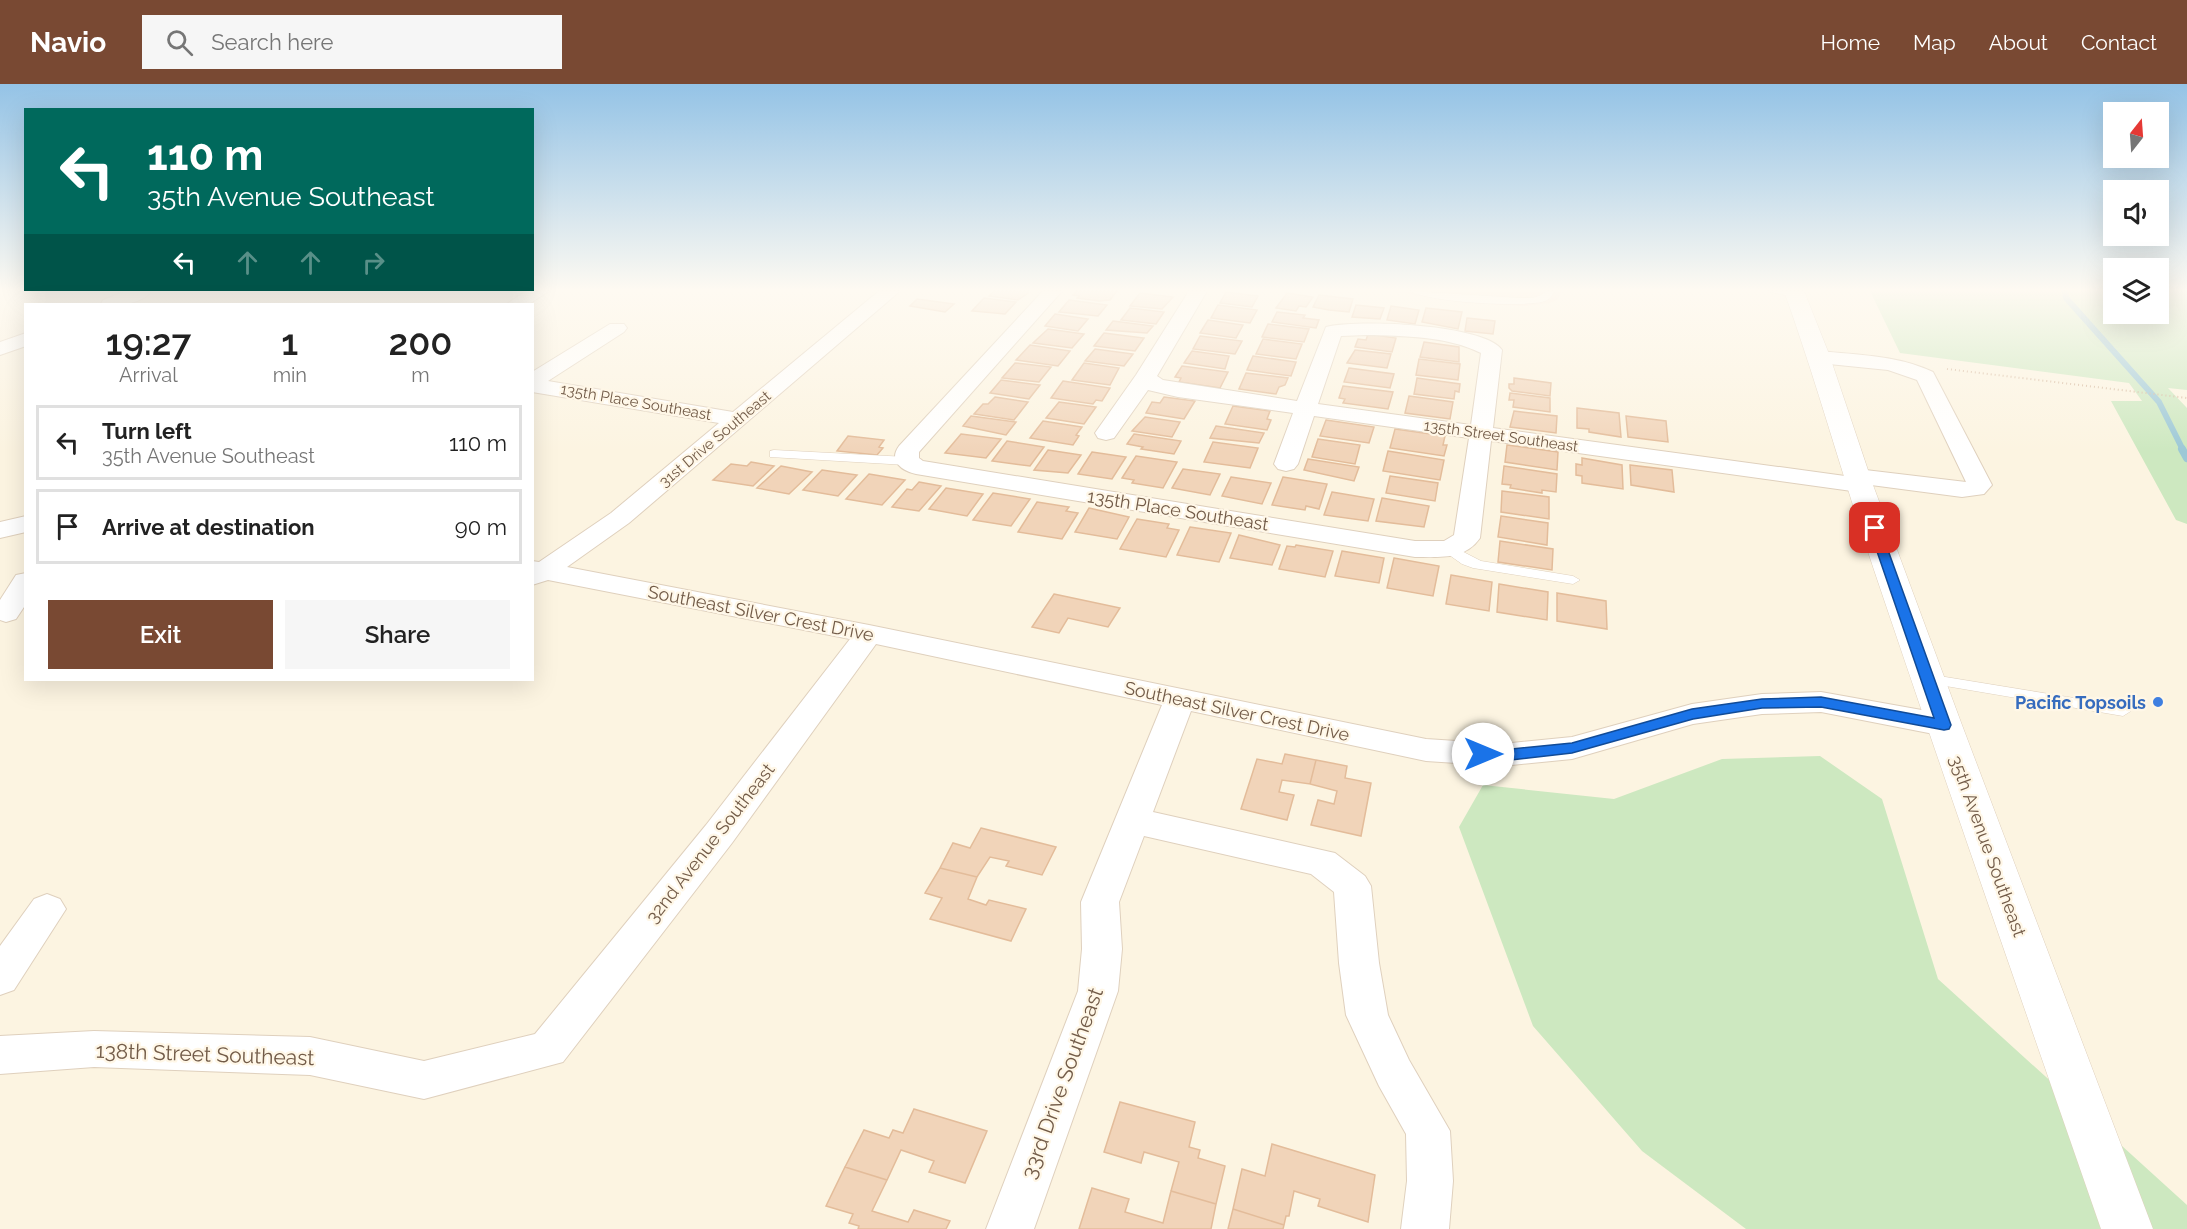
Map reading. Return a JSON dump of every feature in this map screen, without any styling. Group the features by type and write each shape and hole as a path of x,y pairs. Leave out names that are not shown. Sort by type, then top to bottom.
{"street":[{"path":"534,383 591,344"},
{"name":"31st Drive Southeast","path":"536,573 620,518 828,344"},
{"path":"907,461 907,451 1004,344"},
{"path":"1106,433 1146,377 1166,344"},
{"path":"1286,464 1328,344"},
{"path":"1450,549 1467,538 1492,350 1480,344"},
{"name":"35th Avenue Southeast","path":"1813,344 1819,357 1858,480 1944,725 2127,1229"},
{"name":"135th Street Southeast","path":"1146,377 1155,385 1178,391 1482,434 1858,480 1962,490 1975,489 1980,485 1926,376 1901,366 1819,357"},
{"name":"135th Place Southeast","path":"534,384 739,420"},
{"name":"135th Place Southeast","path":"907,461 916,467 1415,549 1450,549"},
{"path":"0,530 24,524"},
{"name":"Southeast Silver Crest Drive","path":"536,573 869,634 1426,750 1502,755 1572,748 1692,714 1762,704 1821,702 1944,725"},
{"path":"6,614 24,584"},
{"name":"32nd Avenue Southeast","path":"548,1049 719,834 869,634"},
{"name":"33rd Drive Southeast","path":"1010,1229 1098,991 1102,949 1100,902 1180,699"},
{"path":"1131,820 1322,863 1352,886 1359,963 1368,1015 1394,1073 1428,1131 1430,1181 1425,1229"},
{"path":"0,978 47,909"},
{"name":"138th Street Southeast","path":"0,1055 94,1049 310,1056 424,1080 548,1049"}],"lane":[{"path":"774,454 907,461"},
{"path":"1450,549 1467,561 1478,565 1573,580"},
{"path":"1928,679 2123,711"}],"path":[{"path":"1944,369 2187,398"}],"green space":[{"path":"1896,344 2187,344 2187,390 2168,388 2187,408 2187,524 2176,520 2111,401 2142,401 2129,383 1900,353"},
{"path":"1820,756 1882,799 1938,979 2187,1205 2187,1229 1746,1229 1642,1151 1533,1026 1459,827 1483,785 1614,799 1722,759"}],"building":[{"path":"1044,344 1075,344 1072,348"},
{"path":"1095,344 1140,344 1135,351 1094,346"},
{"path":"1195,344 1240,344 1235,354 1193,349"},
{"path":"1260,344 1302,344 1296,359 1256,354"},
{"path":"1356,344 1394,344 1392,352 1355,347"},
{"path":"1423,344 1459,347 1459,362 1420,357"},
{"path":"1030,345 1070,351 1058,366 1016,360"},
{"path":"1095,349 1133,354 1124,366 1085,361"},
{"path":"1355,350 1391,354 1387,368 1347,363"},
{"path":"1192,351 1229,356 1225,369 1184,363"},
{"path":"1253,356 1296,362 1291,376 1247,370"},
{"path":"1419,359 1460,364 1458,380 1416,375"},
{"path":"1015,363 1051,367 1039,382 1002,378"},
{"path":"1084,363 1119,368 1110,385 1072,380"},
{"path":"1182,366 1228,372 1220,388 1179,382 1181,378 1175,377"},
{"path":"1349,368 1394,374 1390,388 1344,382"},
{"path":"1246,373 1288,378 1276,394 1239,389"},
{"path":"1417,378 1460,384 1459,392 1455,391 1454,399 1414,394"},
{"path":"1514,378 1551,383 1550,396 1512,391 1509,384 1514,384"},
{"path":"1001,380 1040,385 1029,399 990,393"},
{"path":"1063,381 1110,388 1102,401 1096,400 1093,404 1051,398"},
{"path":"1343,386 1393,392 1388,409 1343,403 1345,399 1339,398"},
{"path":"1510,393 1550,398 1550,412 1513,407 1514,400 1509,400"},
{"path":"1409,396 1453,402 1450,419 1405,413"},
{"path":"995,397 1028,402 1014,420 974,414 983,404 988,404"},
{"path":"1164,397 1195,401 1184,419 1146,413 1152,402 1160,403"},
{"path":"1059,402 1096,407 1084,424 1046,418"},
{"path":"1233,406 1270,411 1267,419 1271,420 1267,430 1225,424"},
{"path":"1577,408 1619,413 1621,437 1577,428"},
{"path":"1514,411 1557,416 1556,433 1510,427"},
{"path":"971,416 1016,422 1006,435 963,426"},
{"path":"1626,416 1666,421 1668,442 1628,437"},
{"path":"1145,417 1180,422 1172,437 1132,431"},
{"path":"1326,420 1374,427 1369,443 1320,436"},
{"path":"1043,421 1082,427 1073,445 1030,438"},
{"path":"1216,426 1264,433 1259,443 1210,438"},
{"path":"1395,429 1445,436 1443,445 1447,445 1444,456 1390,448"},
{"path":"961,434 1001,439 986,458 945,453"},
{"path":"1134,434 1181,441 1174,454 1141,449 1143,447 1127,444"},
{"path":"848,436 884,440 879,447 883,448 877,455 837,451"},
{"path":"1318,439 1360,445 1355,464 1312,457"},
{"path":"1007,441 1044,447 1030,466 992,461"},
{"path":"1213,442 1258,448 1250,468 1204,462"},
{"path":"1507,445 1558,452 1557,470 1505,462"},
{"path":"1048,450 1081,455 1068,473 1034,470"},
{"path":"1388,451 1444,460 1440,480 1383,471"},
{"path":"1092,452 1126,457 1112,479 1078,474"},
{"path":"1136,456 1177,462 1163,488 1132,483 1134,480 1122,478"},
{"path":"1582,458 1622,465 1623,489 1582,483 1582,476 1576,475 1576,464 1582,465"},
{"path":"1308,459 1359,467 1354,481 1304,470"},
{"path":"751,462 774,466 753,486 713,480 731,464 747,466"},
{"path":"1630,465 1672,470 1674,492 1631,485"},
{"path":"781,466 812,472 789,494 757,488"},
{"path":"1504,466 1557,474 1556,492 1542,490 1542,493 1510,488 1511,485 1502,484"},
{"path":"1183,469 1220,474 1210,495 1172,488"},
{"path":"822,470 857,475 838,496 803,490"},
{"path":"869,474 905,480 882,505 846,499"},
{"path":"1390,476 1438,483 1435,501 1386,493"},
{"path":"1231,477 1271,483 1262,504 1222,496"},
{"path":"1283,477 1327,484 1319,509 1306,506 1305,510 1272,505"},
{"path":"919,482 941,486 919,511 892,507 907,489 912,490"},
{"path":"946,488 983,494 967,516 929,509"},
{"path":"1502,491 1549,497 1549,519 1501,512"},
{"path":"1332,492 1374,499 1368,521 1324,515"},
{"path":"993,493 1030,499 1011,526 973,520"},
{"path":"1382,498 1429,506 1424,527 1376,521"},
{"path":"1037,502 1069,507 1066,511 1078,513 1062,539 1018,532"},
{"path":"1089,508 1129,517 1117,539 1075,532"},
{"path":"1501,516 1548,523 1547,545 1498,537"},
{"path":"1137,519 1169,524 1167,528 1179,530 1166,557 1120,549"},
{"path":"1190,527 1231,533 1219,562 1177,555"},
{"path":"1239,535 1280,545 1272,565 1230,558"},
{"path":"1500,541 1553,549 1552,570 1498,562"},
{"path":"1296,545 1333,551 1325,577 1279,569 1287,546 1295,547"},
{"path":"1342,551 1384,558 1379,583 1335,576"},
{"path":"1394,558 1439,566 1433,596 1387,588"},
{"path":"1451,575 1492,582 1489,611 1446,604"},
{"path":"1499,584 1548,592 1547,620 1497,612"},
{"path":"1557,593 1606,601 1607,629 1557,621"},
{"path":"1054,594 1120,608 1108,627 1068,618 1059,633 1032,627"},
{"path":"1285,754 1316,760 1310,784 1282,780 1279,792 1294,795 1287,820 1241,809 1257,759 1282,764"},
{"path":"1316,760 1347,766 1345,778 1371,783 1361,836 1311,825 1318,800 1334,804 1337,791 1310,784"},
{"path":"981,828 1056,847 1042,875 1006,866 1009,861 990,857 977,877 940,868 953,843 970,848"},
{"path":"940,868 977,877 968,899 986,905 989,900 1026,909 1011,941 930,919 942,898 925,893"},
{"path":"1120,1102 1195,1122 1189,1147 1200,1150 1198,1158 1225,1166 1216,1204 1171,1191 1179,1162 1144,1152 1141,1163 1104,1152"},
{"path":"914,1109 987,1131 965,1183 929,1172 934,1161 901,1150 887,1180 845,1167 864,1130 889,1138 893,1130 903,1133"},
{"path":"1272,1144 1375,1175 1368,1222 1318,1206 1320,1199 1294,1191 1289,1216 1286,1216 1284,1225 1233,1209 1242,1169 1265,1176"},
{"path":"845,1167 887,1180 872,1211 908,1222 914,1210 950,1221 946,1229 858,1229 859,1226 849,1223 853,1214 826,1206"},
{"path":"1092,1188 1129,1199 1125,1212 1163,1223 1171,1191 1216,1204 1211,1229 1079,1229"},
{"path":"1233,1209 1284,1225 1283,1229 1228,1229"}],"waterway":[{"path":"2108,344 2159,402 2183,450"},
{"path":"2182,449 2187,458"}],"place":[{"name":"Pacific Topsoils","path":"2158,702"}],"route":[{"path":"1483,754 1502,755 1572,748 1692,714 1762,704 1821,702 1944,725 1875,528"}]}
